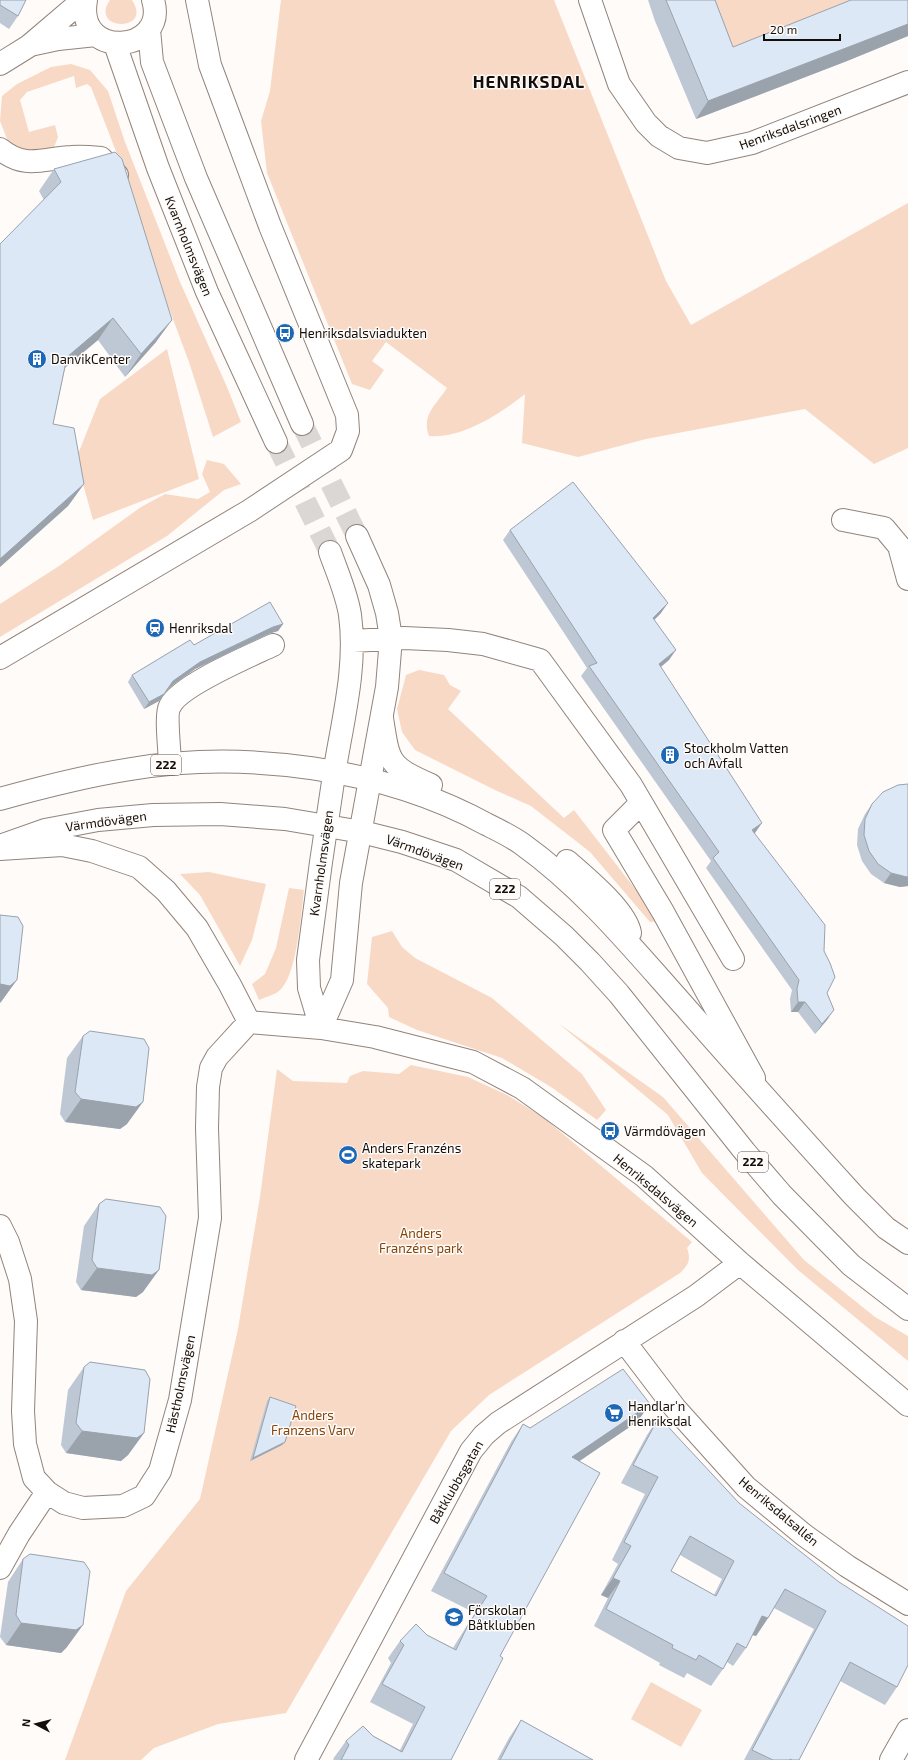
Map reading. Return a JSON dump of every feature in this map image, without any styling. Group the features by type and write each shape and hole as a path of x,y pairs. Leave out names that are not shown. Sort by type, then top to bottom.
{"street":[{"path":"0,64 29,46 83,0"},
{"name":"Kvarnholmsvägen","path":"86,0 84,11 88,25 106,40 206,292 276,442"},
{"path":"0,658 249,511 341,450 348,432 347,415 270,226 210,65 197,0"},
{"name":"Henriksdalsringen","path":"590,0 619,84 646,123 659,136 679,148 708,153 752,143 908,82"},
{"path":"29,46 58,39 106,40 130,43 141,38 149,29 160,2"},
{"path":"149,29 152,62 196,178 302,424"},
{"path":"0,150 11,158 29,163 73,156 101,158 117,174 124,196"},
{"path":"843,520 884,528 899,546 908,579"},
{"path":"0,848 62,845 92,851 139,868 166,891 197,928 230,985 249,1022 321,1028 342,980 351,883 362,832 388,686 391,638 387,613 379,585 356,536"},
{"name":"Kvarnholmsvägen","path":"321,1028 309,988 308,960 334,772 350,678 353,641 350,614 330,552"},
{"path":"353,641 391,638 483,644 540,660 631,785 733,959"},
{"path":"170,764 169,707 174,699 214,674 273,645"},
{"path":"382,718 389,756 397,767 411,776 510,821 559,854 607,897 629,926 633,948"},
{"name":"222","path":"0,799 73,779 133,768 170,764 221,762 292,766 334,772 371,780 423,794 474,817 520,842 560,873 633,948 764,1096 886,1228 908,1243"},
{"path":"641,803 614,830 662,912 764,1096"},
{"name":"Värmdövägen","path":"0,848 45,830 98,820 153,815 220,814 286,819 327,825 402,842 456,860 519,897 564,936 619,994 745,1152 782,1195 851,1265 908,1309"},
{"name":"Hästholmsvägen","path":"0,1226 8,1242 20,1279 26,1321 24,1411 25,1444 34,1478 47,1492 64,1503 83,1508 124,1506 144,1496 160,1471 180,1400 210,1218 207,1128 208,1087 211,1068 217,1057 249,1022"},
{"name":"Henriksdalsvägen","path":"321,1028 375,1037 473,1062 522,1088 644,1176 740,1263 908,1405"},
{"name":"Båtklubbsgatan","path":"306,1760 471,1451 484,1435 498,1422 696,1296 740,1263"},
{"name":"Henriksdalsallén","path":"624,1341 675,1408 746,1486 804,1535 847,1566 908,1604"},
{"path":"0,1568 19,1534 47,1492"},
{"path":"891,1760 908,1730"}],"green space":[{"path":"110,0 132,0 136,11 135,18 129,23 121,24 113,22 107,18 106,10"},
{"path":"281,0 554,0 666,281 691,325 908,203 908,448 874,464 805,409 646,439 578,457 522,443 525,394 480,424 454,434 429,436 427,429 428,416 434,405 447,388 386,342 372,361 384,370 370,390 352,384 267,173 261,121 270,91"},
{"path":"696,0 884,0 721,64"},
{"path":"71,64 90,70 108,91 125,142 180,282 241,422 213,437 124,172 91,87 87,84 76,88 74,76 27,92 20,100 29,132 55,125 58,137 54,147 31,156 9,144 0,121 2,96 17,84 51,67"},
{"path":"167,349 199,479 93,520 76,459 100,399"},
{"path":"207,460 224,464 241,484 224,490 167,536 0,637 0,604 59,566 141,507 165,494 198,499 210,492 202,474"},
{"path":"419,670 444,675 450,685 461,691 448,709 564,818 574,810 660,921 650,922 590,852 531,806 495,790 415,750 402,732 397,709 406,675"},
{"path":"209,872 266,884 252,940 240,966 200,895 180,874"},
{"path":"289,888 304,890 300,928 294,959 285,984 275,994 259,1000 252,984 265,974 276,948"},
{"path":"392,931 402,947 415,958 492,998 582,1074 606,1110 597,1120 551,1087 502,1058 417,1030 389,1017 388,1008 367,984 372,937"},
{"path":"558,1023 663,1097 804,1260 875,1317 908,1336 908,1361 798,1270 702,1173 668,1115"},
{"name":"Anders Franzéns park","path":"411,1065 468,1077 507,1095 544,1118 692,1242 687,1248 689,1255 688,1262 680,1273 489,1395 451,1431 286,1713 218,1724 154,1748 141,1760 65,1760 126,1591 200,1499 238,1329 260,1197 277,1069 293,1081 347,1083 350,1076 363,1071 399,1074"},
{"path":"651,1682 702,1710 681,1747 631,1719"}],"building":[{"path":"0,0 26,0 18,16 0,5"},
{"path":"666,0 715,0 733,47 851,0 908,0 908,24 708,101"},
{"name":"DanvikCenter","path":"115,152 122,159 172,320 141,354 113,318 67,357 53,424 74,428 84,484 0,559 0,244 61,182 54,169"},
{"name":"Stockholm Vatten och Avfall","path":"573,482 668,603 653,618 676,650 659,664 762,823 752,830 825,925 824,951 835,977 827,993 834,1010 822,1024 805,1002 798,1002 797,989 799,980 713,858 719,852 589,666 597,663 510,530"},
{"path":"270,602 283,624 273,627 200,662 173,681 164,694 149,702 132,675 190,640 194,645"},
{"path":"908,784 907,877 891,873 878,864 869,851 864,835 865,819 872,804 883,792 898,785"},
{"path":"0,915 18,917 23,926 17,980 10,986 0,984"},
{"path":"90,1031 144,1039 149,1048 143,1102 136,1107 81,1099 75,1092 83,1036"},
{"path":"106,1199 160,1207 166,1216 159,1270 152,1275 97,1268 92,1260 99,1204"},
{"path":"90,1362 145,1370 150,1379 144,1433 137,1438 82,1431 76,1423 84,1367"},
{"path":"623,1369 650,1404 572,1457 600,1473 500,1656 503,1658 451,1760 341,1760 349,1745 346,1741 363,1726 373,1736 402,1752 425,1707 382,1684 404,1645 400,1641 416,1624 427,1635 456,1650 468,1625 487,1596 444,1573 523,1424 530,1428"},
{"path":"270,1397 296,1406 285,1442 253,1458"},
{"path":"659,1417 739,1503 839,1582 908,1626 908,1665 897,1687 850,1662 799,1760 773,1760 752,1750 826,1611 785,1589 768,1618 762,1616 746,1648 737,1643 723,1669 699,1655 696,1660 672,1648 673,1645 606,1609 620,1581 613,1578 631,1546 624,1542 658,1477 633,1465","holes":["690,1536 734,1561 716,1596 671,1571"]},
{"path":"30,1554 84,1562 90,1571 83,1625 76,1630 21,1623 16,1615 23,1559"},
{"path":"521,1720 593,1760 500,1760"}],"tunnel":[{"path":"302,424 357,536"},
{"path":"276,442 330,552"}],"place":[{"name":"Henriksdalsviadukten","path":"285,333"},
{"name":"DanvikCenter","path":"37,359"},
{"name":"Henriksdal","path":"155,628"},
{"name":"Stockholm Vatten och Avfall","path":"670,755"},
{"name":"Värmdövägen","path":"610,1131"},
{"name":"Anders Franzéns skatepark","path":"348,1155"},
{"name":"Handlar'n Henriksdal","path":"614,1413"},
{"name":"Förskolan Båtklubben","path":"454,1617"}],"district":[{"name":"HENRIKSDAL","path":"529,82"}],"park label":[{"name":"Anders Franzens Varv","path":"313,1422"}]}
